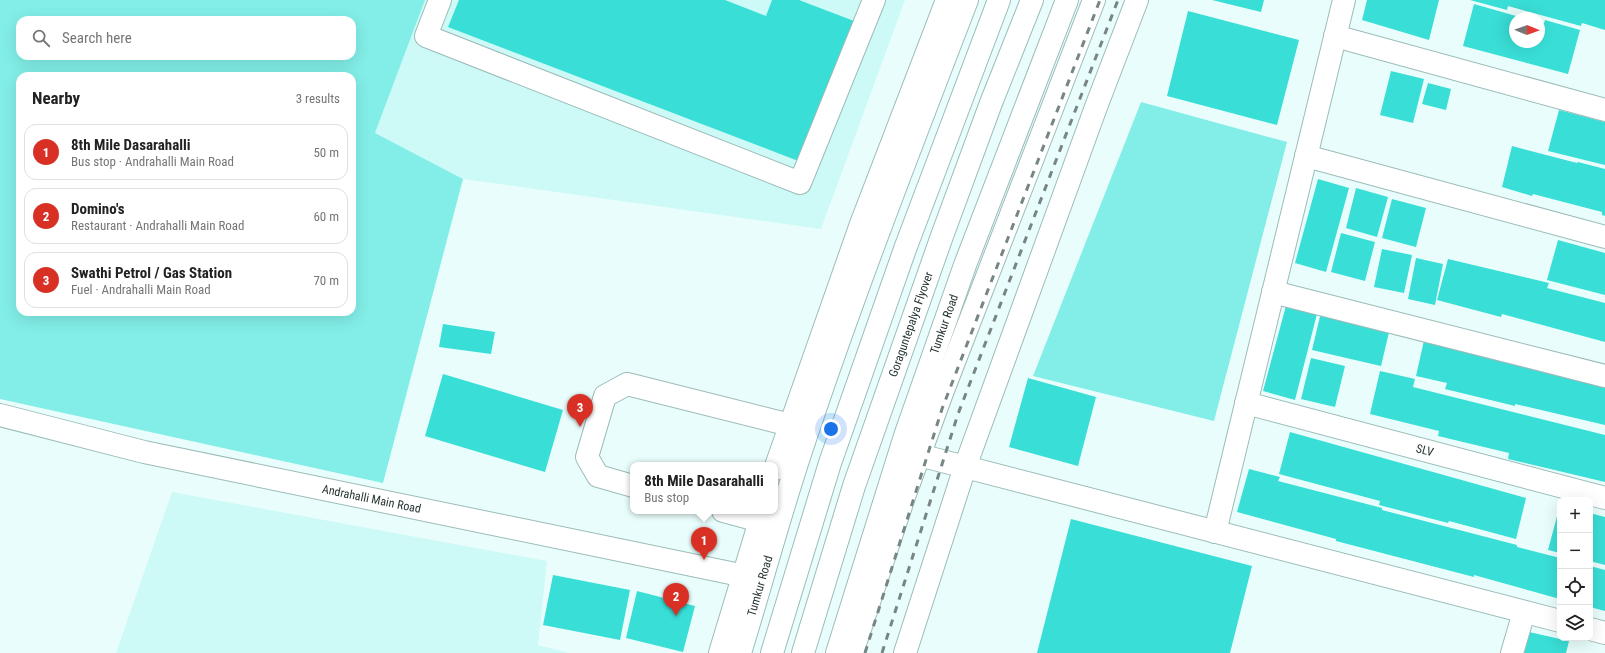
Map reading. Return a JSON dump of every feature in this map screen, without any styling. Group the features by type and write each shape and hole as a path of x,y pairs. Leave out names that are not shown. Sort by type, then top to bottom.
{"main road":[{"path":"440,0 426,36 800,183 874,0"},
{"path":"777,462 790,425 881,197 947,0"},
{"name":"Tumkur Road","path":"740,653 799,458 840,338 881,197 967,0"},
{"path":"772,653 840,433 908,242 999,0"},
{"name":"Goraguntepalya Flyover","path":"803,653 854,486 942,236 991,103 1032,0"},
{"name":"Tumkur Road","path":"837,653 905,436 965,265 1067,0"},
{"path":"852,653 919,455 1094,0"},
{"path":"905,653 965,467 1096,106 1137,0"},
{"path":"1215,532 1344,0"},
{"path":"1335,36 1605,110"},
{"path":"1306,156 1605,236"},
{"path":"1273,292 1605,376"},
{"path":"630,485 598,476 588,457 605,396 627,384 790,425"},
{"name":"SLV","path":"1246,403 1605,498"},
{"name":"Andrahalli Main Road","path":"0,415 144,452 745,576"},
{"path":"919,455 1557,620"},
{"path":"720,653 745,576 762,516 746,514"},
{"path":"1512,653 1524,612"},
{"path":"1593,630 1605,633"}],"shaded area":[{"path":"0,0 425,0 375,133 463,179 383,483 0,399"},
{"path":"425,0 905,0 821,229 463,179 375,133"},
{"path":"1141,102 1287,142 1214,421 1033,376"},
{"path":"172,492 547,561 538,645 569,653 116,653"}],"building":[{"path":"459,0 725,0 766,16 772,0 799,0 854,21 801,162 448,27"},
{"path":"1212,0 1264,0 1261,12"},
{"path":"1367,0 1439,0 1429,40 1362,20"},
{"path":"1470,0 1605,0 1605,30 1582,23 1581,26 1545,16 1545,12 1530,12 1508,6 1507,10"},
{"path":"1474,4 1509,14 1509,48 1545,48 1545,20 1580,30 1568,74 1463,46"},
{"path":"1188,11 1299,40 1277,125 1167,96"},
{"path":"1391,71 1424,79 1413,123 1380,115"},
{"path":"1428,83 1451,89 1446,110 1422,104"},
{"path":"1559,110 1605,122 1605,165 1548,151"},
{"path":"1512,146 1605,169 1605,216 1602,215 1602,212 1533,194 1532,196 1502,187"},
{"path":"1318,179 1349,188 1326,272 1295,263"},
{"path":"1356,188 1388,197 1377,237 1346,228"},
{"path":"1392,199 1426,208 1416,247 1382,238"},
{"path":"1341,233 1375,242 1365,281 1331,272"},
{"path":"1558,240 1605,253 1605,295 1547,280"},
{"path":"1382,249 1412,255 1404,293 1374,287"},
{"path":"1416,258 1443,264 1435,305 1408,299"},
{"path":"1448,259 1549,283 1547,288 1605,303 1605,342 1502,314 1501,317 1437,300"},
{"path":"1287,302 1318,310 1295,400 1263,391"},
{"path":"1322,308 1390,328 1381,366 1312,350"},
{"path":"443,324 495,332 491,354 439,347"},
{"path":"1425,336 1605,383 1605,425 1515,404 1515,406 1445,389 1447,383 1416,376"},
{"path":"1311,358 1345,366 1335,407 1301,399"},
{"path":"1380,371 1415,379 1413,387 1605,435 1605,482 1508,459 1509,453 1438,436 1439,431 1370,414"},
{"path":"443,374 563,410 545,472 425,436"},
{"path":"1028,378 1096,397 1078,466 1009,447"},
{"path":"1290,432 1526,498 1516,539 1449,521 1448,523 1379,505 1380,501 1279,474"},
{"path":"1249,469 1280,477 1278,481 1382,508 1382,510 1517,545 1517,547 1557,557 1557,598 1474,575 1474,577 1336,541 1336,539 1237,512"},
{"path":"1593,514 1605,517 1605,565 1593,562"},
{"path":"1557,516 1557,552 1548,550"},
{"path":"1071,519 1252,566 1230,653 1037,653"},
{"path":"1593,567 1605,570 1605,611 1593,608"},
{"path":"553,575 630,590 620,640 543,625"},
{"path":"637,591 695,606 683,652 626,638"},
{"path":"1529,632 1557,638 1557,641 1569,641 1566,653 1524,653"}],"railway":[{"path":"865,653 942,409 1100,0"},
{"path":"882,653 958,414 1118,0"}],"place":[{"name":"Swathi Petrol / Gas Station","path":"580,427"},
{"name":"8th Mile Dasarahalli","path":"704,560"},
{"name":"Domino's","path":"676,616"}]}
